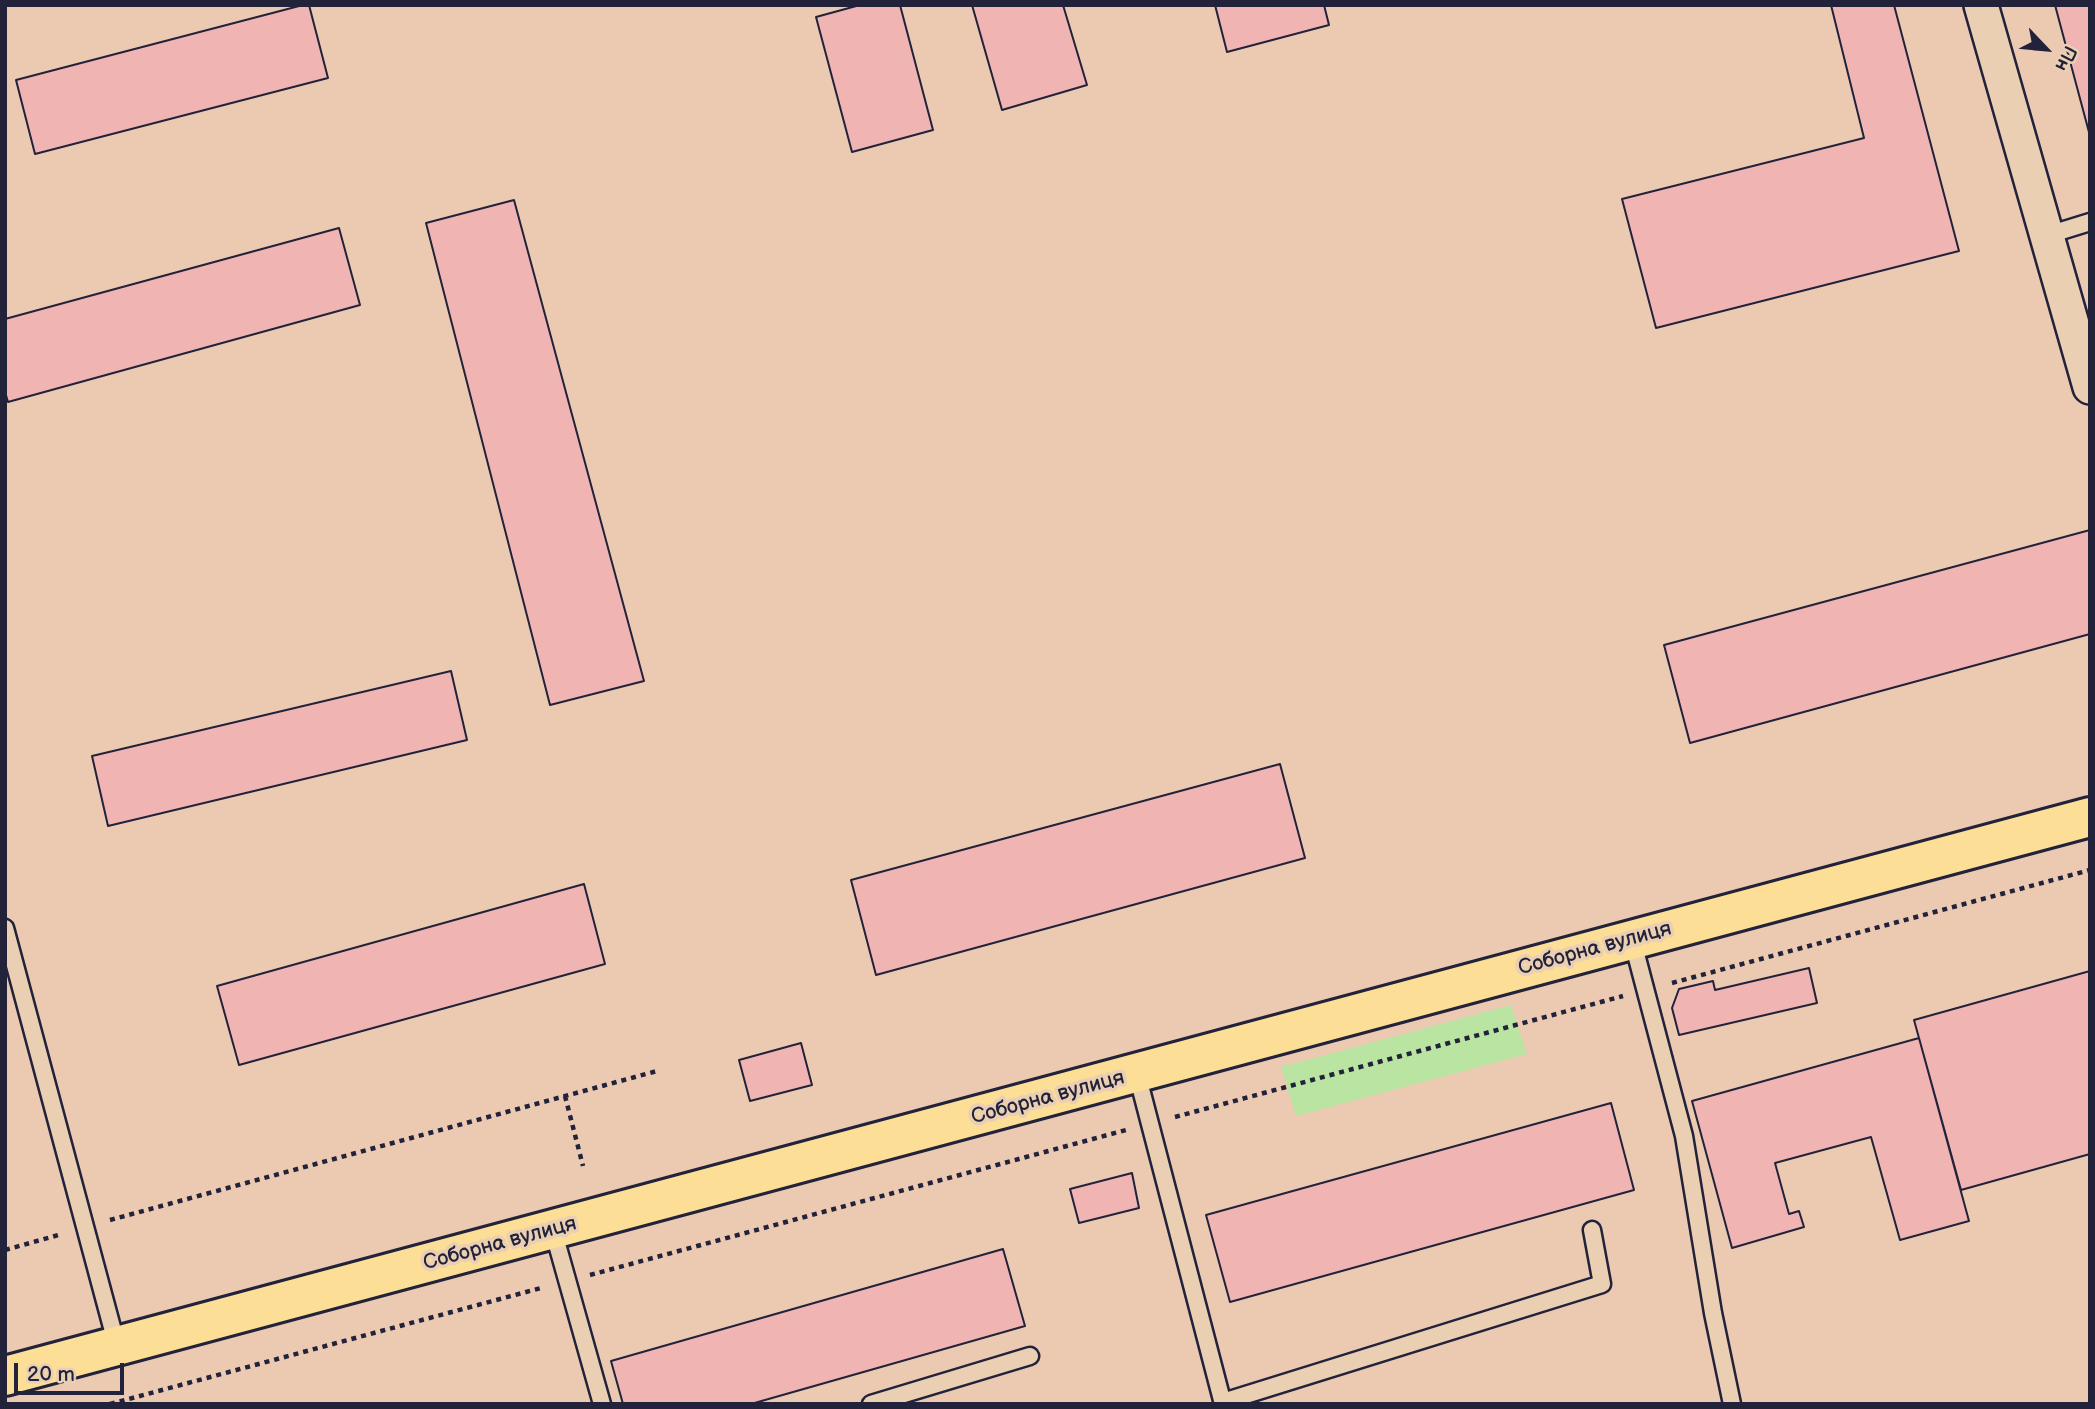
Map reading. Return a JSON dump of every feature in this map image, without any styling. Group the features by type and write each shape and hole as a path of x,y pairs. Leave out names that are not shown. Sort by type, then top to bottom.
{"main road":[{"name":"Соборна вулиця","path":"5,1376 2090,817"}],"street":[{"path":"1981,5 2090,387"}],"lane":[{"path":"2048,235 2090,222"},
{"path":"5,928 117,1346"},
{"path":"1632,939 1684,1136 1713,1313 1732,1404"},
{"path":"1137,1074 1223,1403 1602,1284 1592,1230"},
{"path":"553,1230 602,1404"},
{"path":"872,1404 1030,1356"}],"path":[{"path":"110,1404 2090,870"},
{"path":"5,1250 657,1071"},
{"path":"565,1096 583,1166"}],"green space":[{"path":"1511,1005 1527,1054 1296,1116 1281,1067"}],"building":[{"path":"309,5 328,78 35,154 16,80"},
{"path":"860,5 900,5 933,130 852,152 816,17"},
{"path":"972,5 1063,5 1087,85 1002,110"},
{"path":"1215,5 1324,5 1329,25 1227,52"},
{"path":"1831,5 1894,5 1959,251 1656,328 1622,199 1864,138"},
{"path":"2055,5 2090,5 2090,136"},
{"path":"514,200 644,681 550,705 426,223"},
{"path":"339,228 360,305 8,402 5,392 5,319"},
{"path":"2090,530 2090,634 1690,743 1664,645"},
{"path":"451,671 467,740 108,826 92,756"},
{"path":"1280,764 1305,858 876,975 851,880"},
{"path":"584,884 605,964 239,1065 217,986"},
{"path":"1809,968 1817,1003 1679,1035 1672,1008 1679,989 1713,981 1715,990"},
{"path":"2090,971 2090,1154 1961,1190 1914,1020"},
{"path":"1919,1038 1969,1221 1900,1240 1871,1137 1775,1163 1789,1214 1799,1211 1804,1227 1732,1248 1692,1101"},
{"path":"801,1043 812,1085 750,1101 739,1060"},
{"path":"1611,1103 1634,1190 1230,1302 1206,1215"},
{"path":"1132,1173 1139,1208 1079,1223 1070,1189"},
{"path":"1003,1249 1025,1326 751,1404 623,1404 611,1361"}]}
